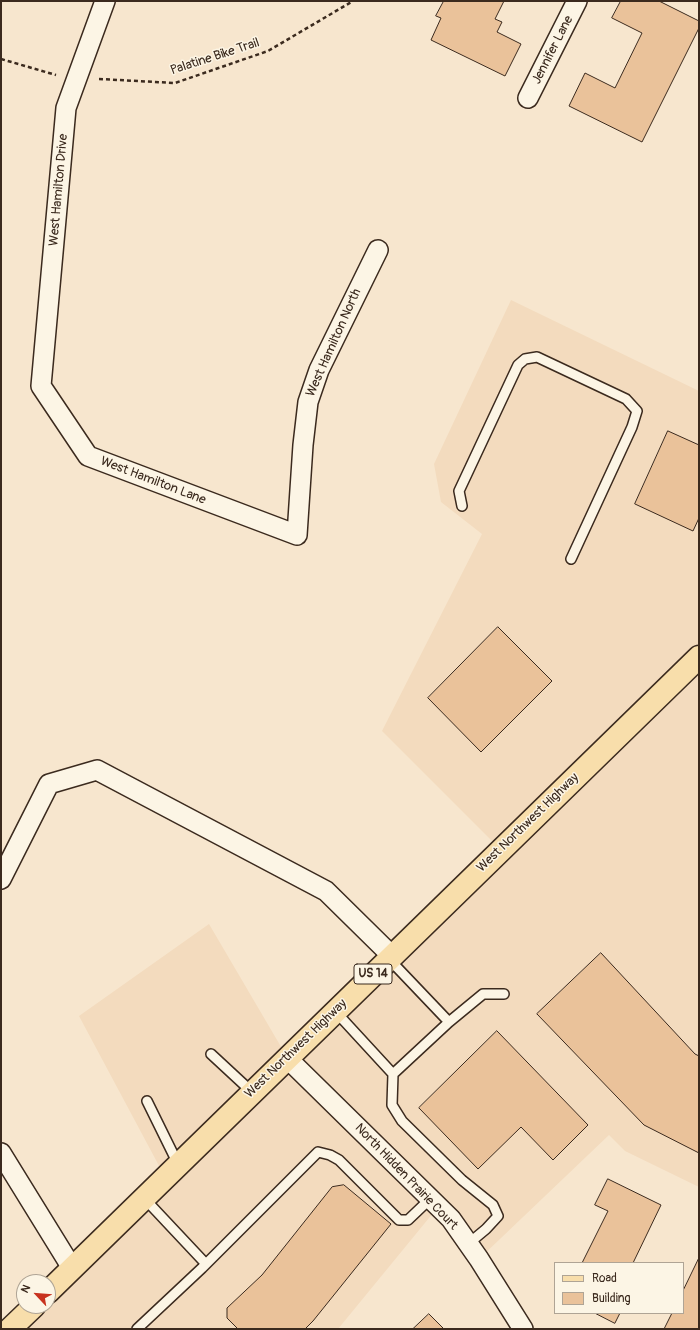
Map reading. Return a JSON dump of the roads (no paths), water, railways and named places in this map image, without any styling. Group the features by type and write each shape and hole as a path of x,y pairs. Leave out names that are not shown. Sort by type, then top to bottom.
{"main road":[{"name":"West Northwest Highway","path":"56,1284 699,657"},
{"path":"10,1329 26,1314"}],"street":[{"name":"West Hamilton Drive","path":"41,386 66,108 106,1"},
{"name":"Jennifer Lane","path":"528,98 577,1"},
{"name":"West Hamilton North","path":"297,535 303,446 308,402 319,370 378,250"},
{"name":"West Hamilton Lane","path":"41,386 88,456 297,535"},
{"path":"1,879 48,784 97,770 326,891 390,957"},
{"name":"North Hidden Prairie Court","path":"287,1058 451,1220 523,1329"},
{"path":"1,1153 72,1268"}],"lane":[{"path":"462,506 459,491 518,365 525,359 537,358 626,399 637,411 632,427 571,559"},
{"path":"390,957 449,1022"},
{"path":"393,1074 449,1022 482,994 504,994"},
{"path":"335,1011 393,1074 392,1105 402,1121 462,1180 492,1205 498,1216 486,1229 468,1244"},
{"path":"211,1054 252,1092"},
{"path":"147,1101 178,1164"},
{"path":"137,1329 206,1264 318,1152 330,1155 339,1160 399,1220 408,1220 430,1199"},
{"path":"144,1198 206,1264"}]}
